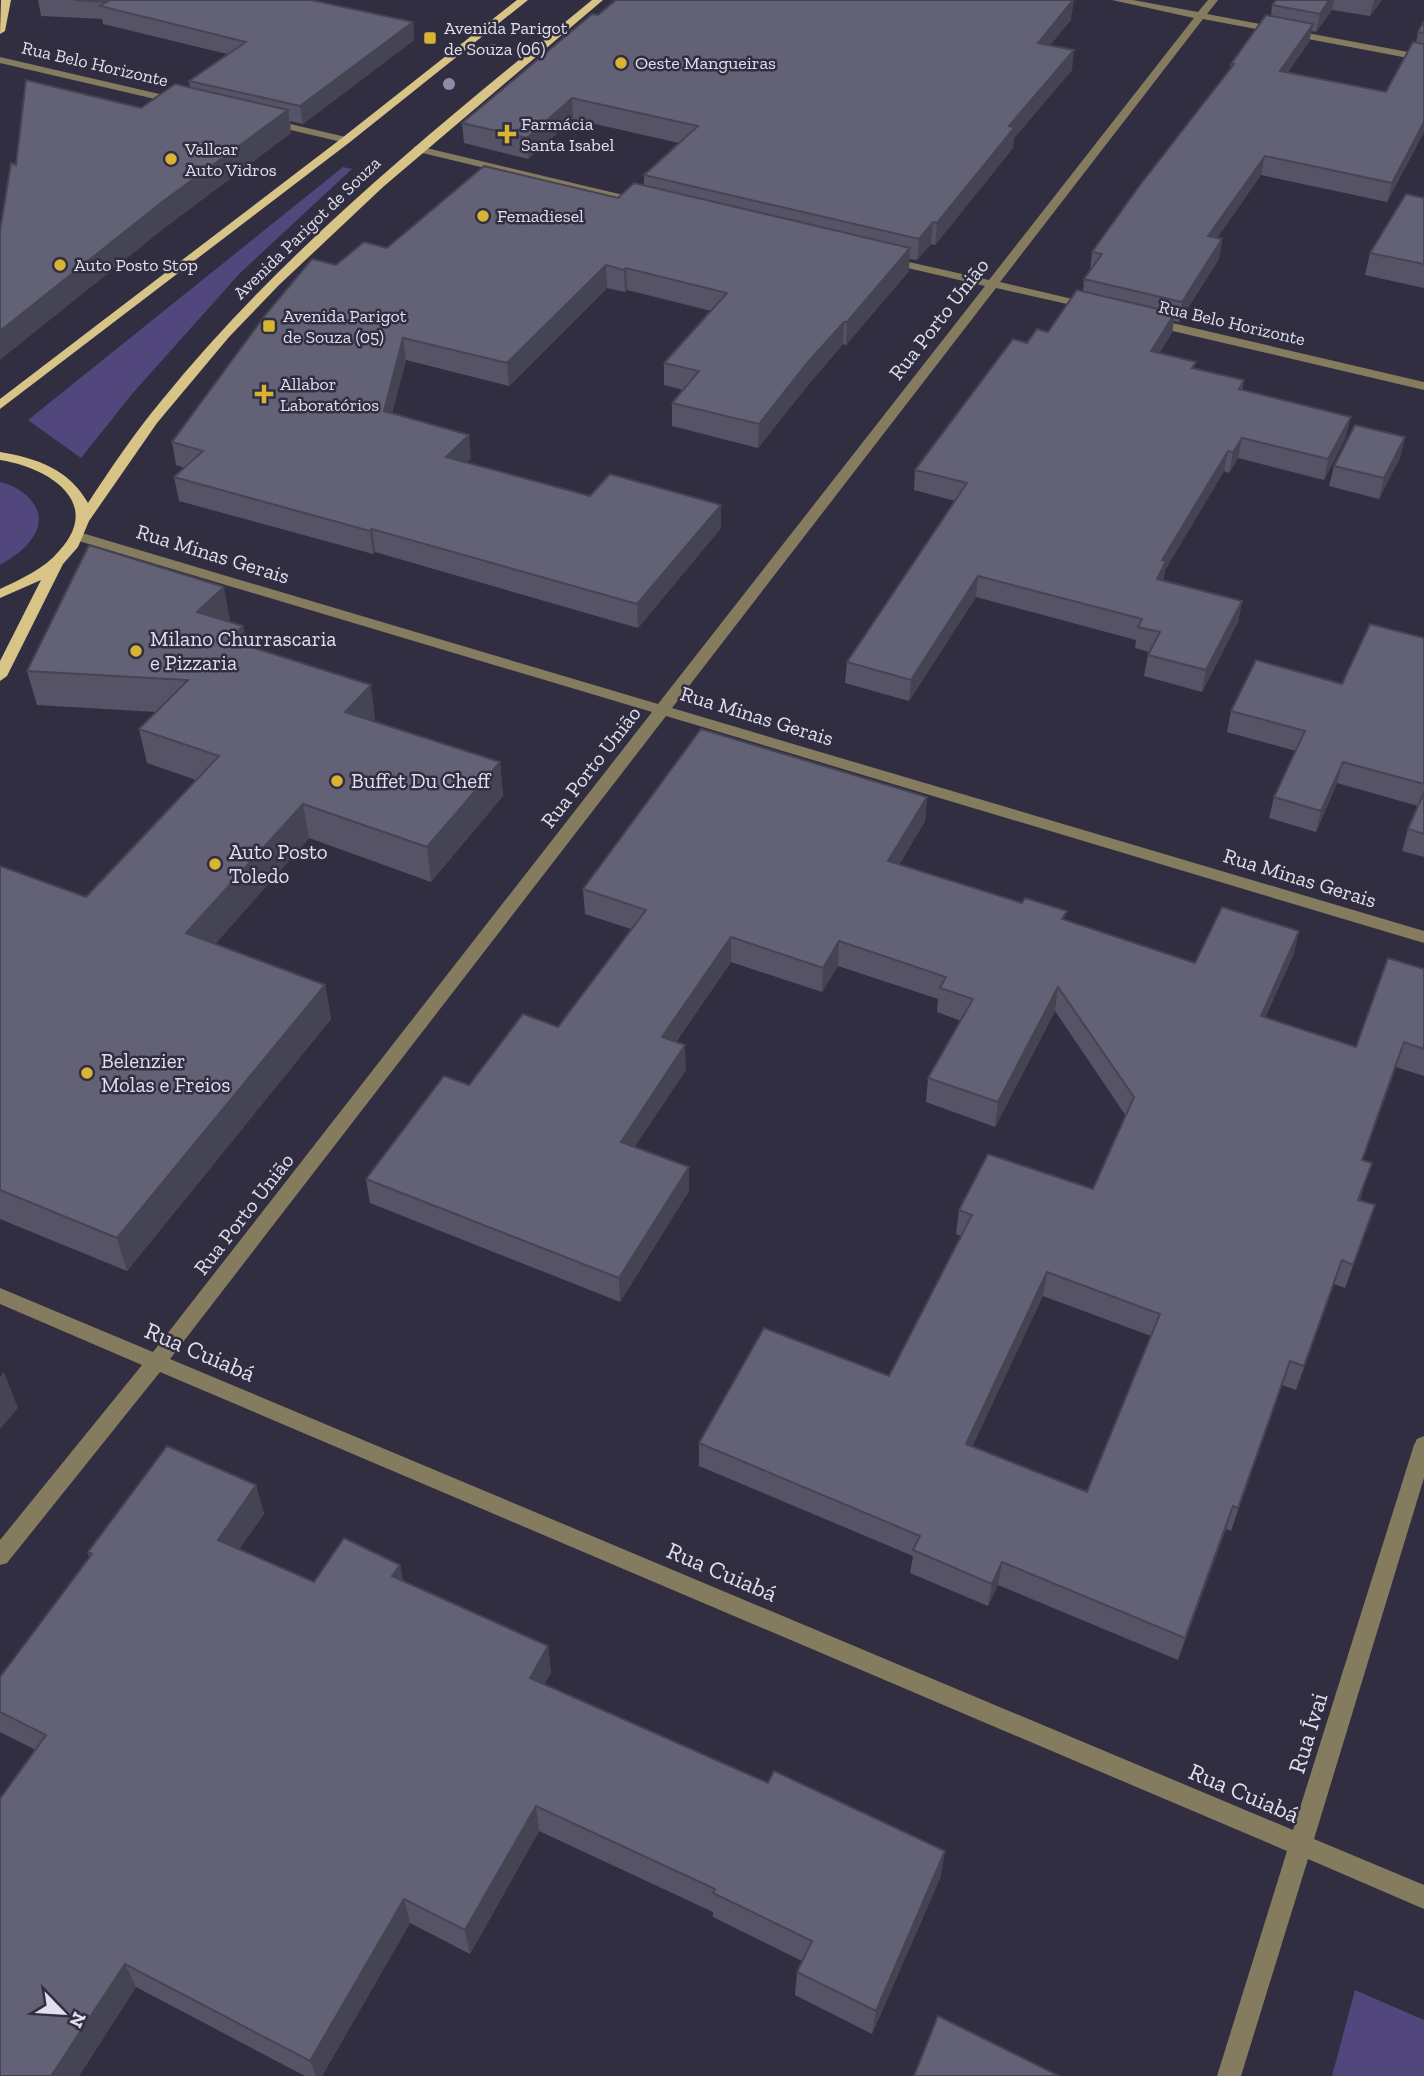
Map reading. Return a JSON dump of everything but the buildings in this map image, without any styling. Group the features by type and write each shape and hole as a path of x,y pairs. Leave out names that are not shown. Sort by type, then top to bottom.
{"main road":[{"path":"0,31 6,0"},
{"name":"Avenida Parigot de Souza","path":"0,405 346,140 523,0"},
{"name":"Avenida Parigot de Souza","path":"57,563 132,447 215,346 274,284 418,149 598,0"},
{"path":"0,456 42,466 66,480 79,499 80,529"},
{"path":"0,594 26,583 57,563"},
{"path":"0,676 57,563"}],"street":[{"path":"1117,0 1424,58"},
{"name":"Rua Porto União","path":"0,1556 156,1362 1213,0"},
{"name":"Rua Belo Horizonte","path":"0,60 199,106"},
{"path":"253,118 346,140"},
{"path":"418,149 659,206"},
{"path":"872,256 1101,310"},
{"name":"Rua Belo Horizonte","path":"1141,319 1424,386"},
{"name":"Rua Minas Gerais","path":"80,529 662,710 1424,937"},
{"name":"Rua Cuiabá","path":"0,1296 1424,1897"},
{"name":"Rua Ívai","path":"1229,2076 1424,1445"}],"shaded area":[{"path":"343,167 352,169 240,273 132,394 81,458 28,420"},
{"path":"0,482 26,495 37,509 39,518 38,527 30,542 0,565"},
{"path":"1355,1990 1424,2020 1424,2076 1332,2076"}],"place":[{"name":"Avenida Parigot de Souza (06)","path":"430,38"},
{"name":"Oeste Mangueiras","path":"621,63"},
{"name":"Farmácia Santa Isabel","path":"507,134"},
{"name":"Vallcar Auto Vidros","path":"171,159"},
{"name":"Femadiesel","path":"483,216"},
{"name":"Auto Posto Stop","path":"60,265"},
{"name":"Avenida Parigot de Souza (05)","path":"269,326"},
{"name":"Allabor Laboratórios","path":"264,394"},
{"name":"Milano Churrascaria e Pizzaria","path":"136,651"},
{"name":"Buffet Du Cheff","path":"337,781"},
{"name":"Auto Posto Toledo","path":"215,864"},
{"name":"Belenzier Molas e Freios","path":"87,1073"}]}
